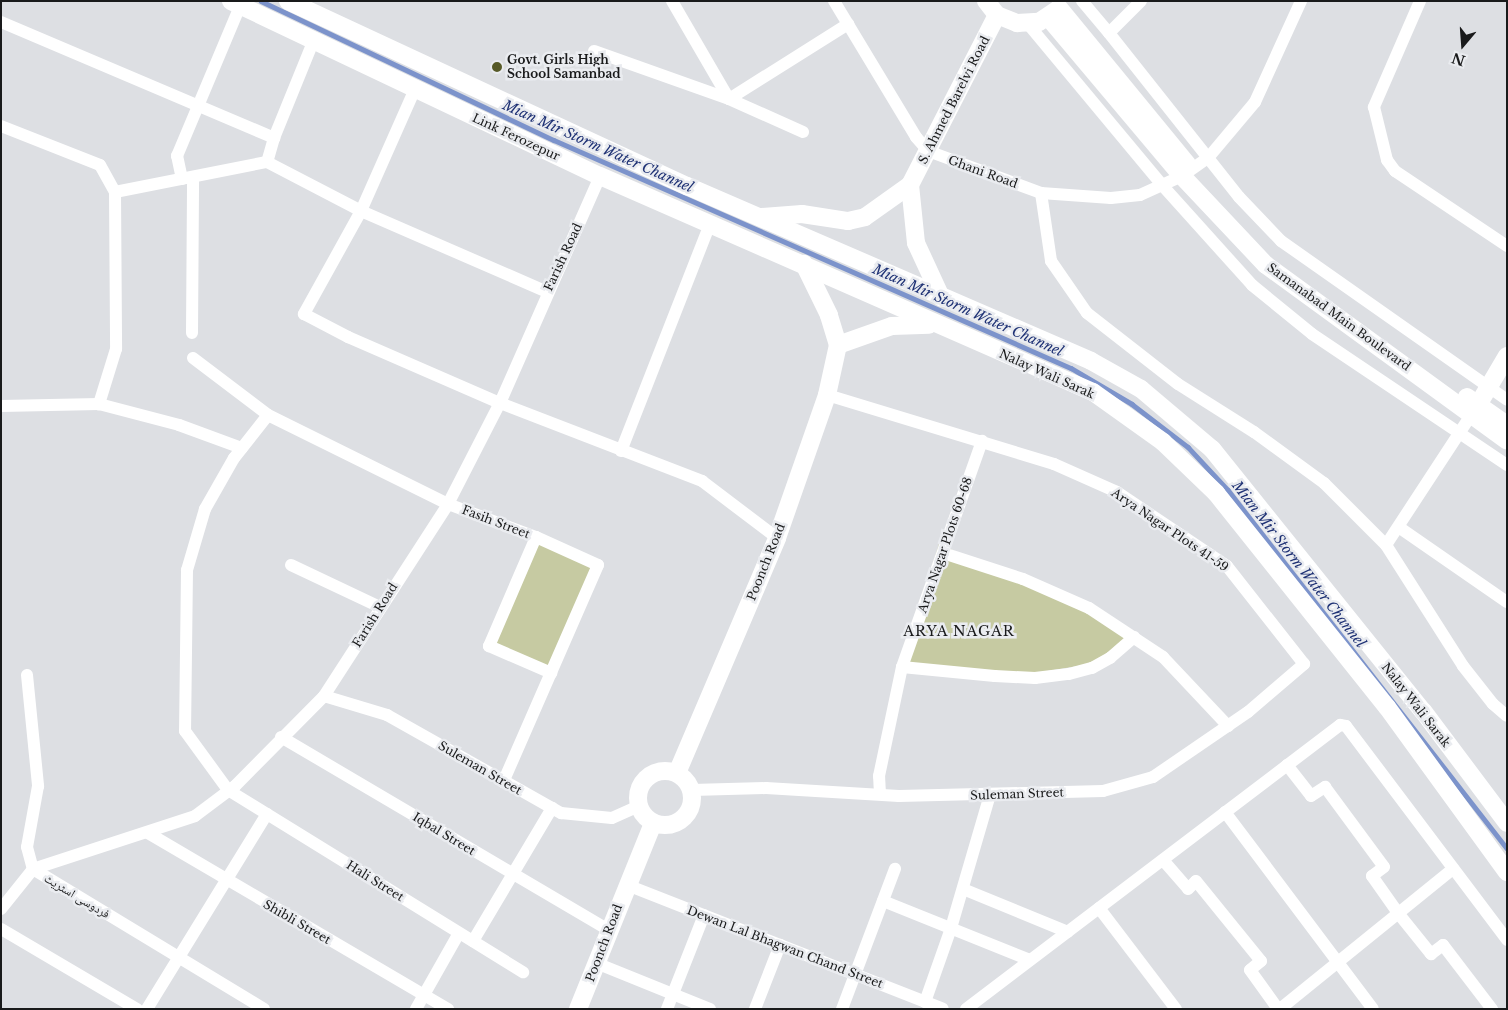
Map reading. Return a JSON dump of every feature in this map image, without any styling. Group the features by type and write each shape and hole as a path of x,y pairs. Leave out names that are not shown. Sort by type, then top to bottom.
{"main road":[{"name":"Link Ferozepur","path":"288,1 339,27 759,217"},
{"name":"Link Ferozepur","path":"235,4 600,176 804,264"},
{"path":"992,8 1007,20 1028,24 1057,9"},
{"name":"S. Ahmed Barelvi Road","path":"759,217 802,214 848,221 877,210 910,185 928,151 992,8"},
{"name":"Samanabad Main Boulevard","path":"1057,9 1187,173 1283,265 1475,410 1507,441"},
{"path":"320,45 339,27"},
{"path":"910,185 916,243 941,297"},
{"name":"Nalay Wali Sarak","path":"759,217 1091,361 1141,389 1172,412 1212,449 1423,711 1507,823"},
{"name":"Nalay Wali Sarak","path":"804,264 947,330 1092,392 1163,442 1216,493 1402,728 1507,872"},
{"name":"Poonch Road","path":"677,773 777,538 827,395 838,345 829,315 804,264"},
{"path":"838,345 892,326 921,324 947,330"},
{"path":"1475,410 1507,356"},
{"name":"Samanabad Main Boulevard","path":"1475,410 1507,425"},
{"path":"1402,728 1423,711"},
{"path":"656,772 677,773 692,790 691,808 686,816 671,825 653,823 639,806 640,785 647,777 656,772"},
{"name":"Poonch Road","path":"578,1009 653,823"}],"street":[{"path":"672,1 729,99"},
{"path":"834,1 928,151"},
{"path":"1082,1 1238,197 1281,241 1507,400"},
{"path":"1109,33 1142,1"},
{"name":"Ghani Road","path":"928,151 1041,193 1111,198 1140,195 1187,173 1208,158 1255,102 1302,1"},
{"path":"1420,1 1374,107 1387,160 1395,170 1507,246"},
{"path":"192,333 187,178 177,156 199,106 235,4"},
{"path":"1,22 274,138"},
{"path":"729,99 848,24"},
{"path":"1028,24 1162,185 1252,285 1312,334 1507,465"},
{"path":"267,162 274,138 320,45"},
{"path":"594,51 729,99 803,132"},
{"path":"415,89 361,211 304,314 348,337 500,403 702,482 777,538"},
{"path":"1,126 100,165 115,192 116,350 99,404"},
{"path":"115,192 267,162 361,211 547,292"},
{"name":"Farish Road","path":"33,869 148,833 195,816 228,790 324,696 448,504 500,403 547,292 600,176"},
{"path":"1041,193 1050,261 1087,313 1178,384 1254,432 1324,483 1386,545 1463,666 1493,704 1507,716"},
{"path":"621,451 710,224"},
{"name":"Fasih Street","path":"193,358 268,414 448,504 536,537 598,566 503,782"},
{"name":"Arya Nagar Plots 41-59","path":"827,395 1054,464 1117,492 1227,566 1304,664"},
{"path":"1,406 99,404 179,425 242,448"},
{"path":"1386,545 1400,528 1475,410"},
{"path":"228,790 185,731 187,570 206,509 242,448 268,414"},
{"name":"Arya Nagar Plots 60-68","path":"880,794 879,776 902,667 982,441"},
{"path":"1400,528 1507,602"},
{"path":"536,537 489,646 551,673"},
{"path":"942,553 1023,579 1089,608 1162,657 1228,726"},
{"path":"291,565 380,607"},
{"path":"902,667 1035,678 1069,674 1092,668 1110,658 1134,637"},
{"name":"Suleman Street","path":"692,790 766,788 880,794 990,795 1103,791 1153,776 1228,726 1304,664"},
{"name":"فردوسی اسٹریٹ","path":"27,675 38,786 27,847 33,869 264,1009"},
{"name":"Suleman Street","path":"324,696 387,715 561,813 598,819 612,818 639,806"},
{"path":"972,1007 1030,960 1340,725 1346,726 1507,940"},
{"name":"Iqbal Street","path":"281,737 512,875 609,930"},
{"path":"1287,765 1311,796 1325,786 1384,867 1372,876 1398,913 1431,954 1443,945 1492,1009"},
{"name":"Hali Street","path":"228,790 523,972"},
{"path":"925,1002 951,928 990,795"},
{"path":"473,941 552,808"},
{"path":"1225,812 1373,1009"},
{"path":"147,1009 267,814"},
{"name":"Shibli Street","path":"148,833 226,882 448,1009"},
{"path":"1163,860 1188,889 1196,881 1261,961 1250,970 1279,1009 1453,869"},
{"path":"1,909 6,898 33,869"},
{"path":"842,1009 895,869"},
{"name":"Dewan Lal Bhagwan Chand Street","path":"627,885 943,1009"},
{"path":"963,889 1068,932"},
{"path":"883,902 1030,960"},
{"path":"1099,908 1176,1009"},
{"path":"667,1009 704,915"},
{"path":"1,929 137,1009"},
{"path":"416,1009 459,933"},
{"path":"755,1009 780,945"},
{"path":"596,963 710,1009"}],"green space":[{"path":"536,537 598,565 551,673 489,646"},
{"path":"939,544 1094,613 1132,637 1090,664 1029,674 900,668"}],"waterway":[{"name":"Mian Mir Storm Water Channel","path":"261,1 554,140 1071,368 1132,404 1188,447 1228,490 1507,848"}],"place":[{"name":"Govt. Girls High School Samanbad","path":"497,67"}],"district":[{"name":"ARYA NAGAR","path":"959,631"}]}
